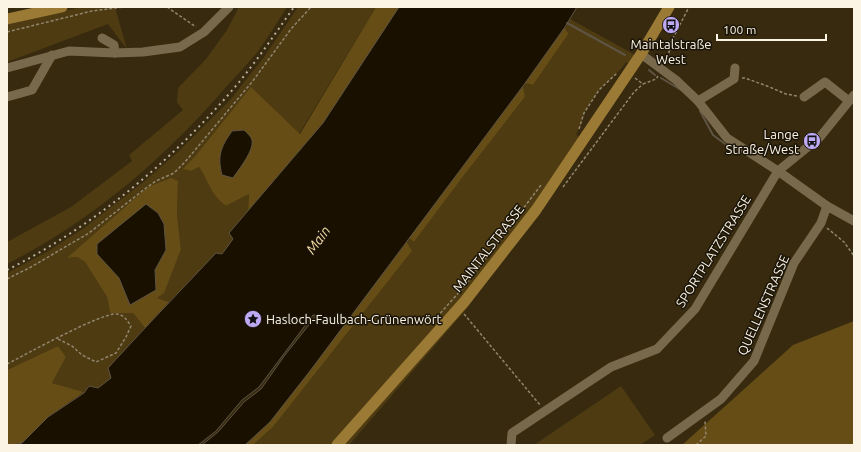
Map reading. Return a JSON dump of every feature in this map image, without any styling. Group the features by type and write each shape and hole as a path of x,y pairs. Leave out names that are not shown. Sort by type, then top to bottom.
{"main road":[{"path":"7,19 62,7"},
{"name":"MAINTALSTRASSE","path":"337,445 465,301 536,210 641,54 669,7"}],"street":[{"path":"7,68 69,51 115,53 143,52 180,47 204,32 229,7"},
{"path":"102,38 114,45 115,53"},
{"path":"641,54 676,80 698,100 727,138 778,171 827,206 854,221"},
{"path":"7,97 32,90 52,55"},
{"path":"698,100 734,79 735,68"},
{"path":"804,97 826,82 852,98"},
{"name":"SPORTPLATZSTRASSE","path":"511,445 512,433 611,367 658,349 695,309 778,171 820,137 852,98"},
{"name":"QUELLENSTRASSE","path":"667,438 721,399 754,361 794,263 821,223 827,206"}],"path":[{"path":"7,32 92,11 124,7"},
{"path":"168,7 204,32"},
{"path":"7,279 82,238 146,188 156,181 174,173 185,162 246,88 291,29 311,7"},
{"path":"578,130 584,113 599,90 620,70 628,73 643,84 656,79 666,65 671,42 689,7"},
{"path":"734,79 745,78 786,94 804,97"},
{"path":"436,319 462,289 542,183"},
{"path":"821,223 844,242 854,256"},
{"path":"464,313 545,411"},
{"path":"7,364 56,338 95,320 115,314 124,316 131,326 116,353 96,362 82,355 72,346 56,338"},
{"path":"696,445 706,436 705,411"}],"shaded area":[{"path":"81,7 115,7 127,49 108,24 7,62 7,24"},
{"path":"239,7 287,7 259,50 203,113 153,163 98,208 69,228 7,264 7,242 71,207 132,161 129,155 183,110 177,102 178,88 206,59 227,30"},
{"path":"298,7 376,7 299,134 197,154 184,169 191,171 199,167 204,173 210,188 226,206 249,194 248,211 229,233 233,239 222,256 216,253 169,302 157,298 181,249 177,215 178,181 67,258 77,257 85,262 107,297 110,313 133,313 145,328 109,368 111,378 98,388 89,386 84,392 52,383 66,357 58,346 7,370 7,273 45,253 84,228 146,180 179,151 230,100 264,57"},
{"path":"376,7 399,7 323,123 248,211 249,194 226,206 213,192 199,167 191,171 183,169 197,154 251,87 300,134"},
{"path":"570,19 639,57 633,66 626,62 620,70 599,90 584,113 581,125 576,134 582,140 465,301 470,305 349,445 253,445 273,427 412,251 407,242 409,238 414,242 525,97 523,86 525,83 533,85 569,33 565,27"},
{"path":"565,27 569,33 533,85 525,83"},
{"path":"523,86 525,97 414,242 409,238"},
{"path":"171,178 178,181 177,215 181,249 164,293 157,298 169,302 145,328 133,313 110,313 107,297 85,262 77,257 67,258 148,187","holes":["158,213 164,224 166,250 155,270 156,290 130,305 119,278"]},
{"path":"407,242 412,251 273,427 253,445 245,445 270,422"},
{"path":"854,321 854,445 682,445 793,345"},
{"path":"58,346 66,357 52,383 84,392 48,417 22,443 7,445 7,370"},
{"path":"621,386 655,435 640,445 534,445"}],"water":[{"name":"Main","path":"399,7 577,7 565,27 523,86 310,371 270,422 245,445 202,445 218,432 244,402 261,389 285,355 316,316 315,315 313,315 259,387 242,400 216,431 198,445 13,445 22,443 48,417 84,393 89,386 98,388 111,378 108,368 216,253 222,254 233,239 229,233 323,123"},
{"path":"244,130 252,140 251,149 233,178 222,175 220,157 225,142 232,131"},
{"path":"146,204 158,213 164,224 166,250 155,270 156,290 130,305 119,278 97,254 97,244"}],"waterway":[{"path":"567,23 625,55"},
{"path":"649,70 655,75"},
{"path":"661,78 681,90"},
{"path":"700,111 713,135 725,144"}],"railway":[{"path":"7,270 39,253 101,212 158,166 185,141 235,87 258,58 294,7"}],"place":[{"name":"Maintalstraße West","path":"671,25"},
{"name":"Lange Straße/West","path":"812,141"},
{"name":"Hasloch-Faulbach-Grünenwört","path":"253,319"}]}
